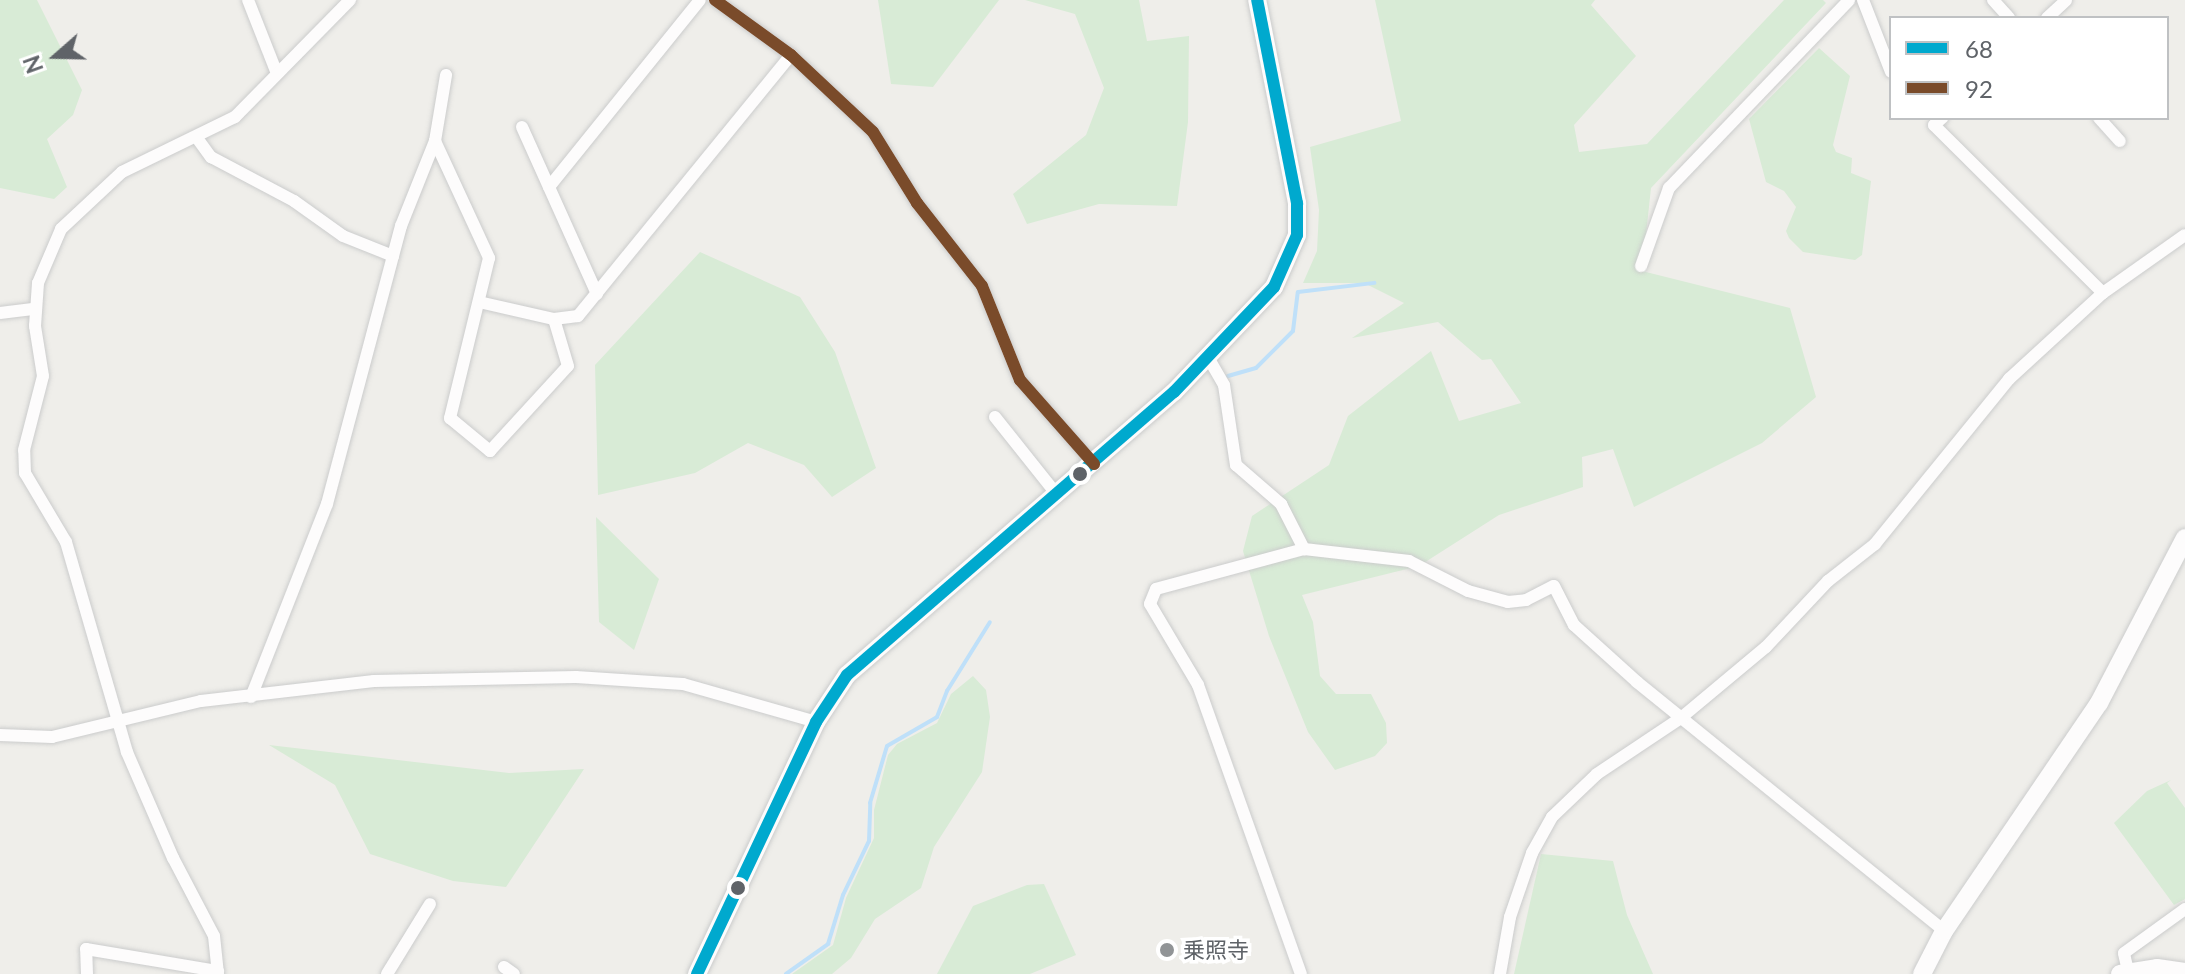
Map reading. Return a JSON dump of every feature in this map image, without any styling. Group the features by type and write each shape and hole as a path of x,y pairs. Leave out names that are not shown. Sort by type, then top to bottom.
{"street":[{"path":"248,0 276,71"},
{"path":"87,974 86,949 169,969 218,973 214,936 173,858 119,720 66,542 25,473 24,450 43,376 35,309 38,283 61,229 122,172 235,117 276,71 350,0"},
{"path":"549,187 700,0"},
{"path":"715,0 791,55 873,132 917,203 982,286 1020,380 1094,464"},
{"path":"697,974 816,722 847,675 1094,464 1209,359 1274,287 1297,235 1291,162 1257,0"},
{"path":"1641,266 1669,188 1852,0"},
{"path":"1863,0 1889,67"},
{"path":"1993,0 2007,16"},
{"path":"2049,16 2066,0"},
{"path":"479,302 554,319 578,316 791,55"},
{"path":"251,697 327,504 393,256 435,141 446,75"},
{"path":"1934,120 2103,293"},
{"path":"2101,120 2120,141"},
{"path":"522,127 597,294"},
{"path":"197,138 222,164 294,201 343,236 393,256"},
{"path":"435,141 487,246 489,258 450,418 490,451 568,366 554,319"},
{"path":"1500,974 1523,879 1552,817 1597,774 1682,717 1766,647 1828,581 1891,528 2009,379 2103,293 2185,235"},
{"path":"0,313 35,309"},
{"path":"1209,359 1224,385 1236,465 1281,504 1304,549"},
{"path":"995,417 1058,496"},
{"path":"1922,974 1944,931 2099,703 2185,538"},
{"path":"1301,974 1198,685 1150,604 1156,589 1304,549 1409,561 1468,591 1508,602 1526,600 1554,586 1574,625 1944,931"},
{"path":"0,735 52,737 175,705 374,681 629,677 683,684 816,722"},
{"path":"387,974 430,904"},
{"path":"2185,909 2124,953 2124,972 2185,972"}],"green space":[{"path":"0,0 37,0 82,90 73,115 47,139 67,187 54,199 0,188"},
{"path":"878,0 999,0 933,87 891,84"},
{"path":"1025,0 1139,0 1147,41 1189,36 1188,122 1177,206 1099,204 1027,224 1013,194 1086,135 1104,88 1075,14"},
{"path":"1375,0 1595,0 1591,5 1636,56 1574,125 1579,152 1647,144 1784,0 1823,0 1826,3 1651,188 1642,271 1790,308 1816,397 1762,443 1634,507 1613,449 1582,457 1583,487 1499,515 1419,566 1302,595 1313,622 1320,676 1336,694 1371,694 1386,723 1387,743 1375,756 1335,770 1308,732 1269,636 1243,551 1252,516 1329,465 1348,416 1431,351 1459,421 1521,403 1491,359 1482,360 1438,322 1352,338 1404,303 1364,283 1303,283 1317,251 1319,210 1310,147 1401,121"},
{"path":"1819,48 1850,76 1833,145 1836,152 1852,158 1851,173 1871,181 1862,255 1855,260 1803,252 1789,238 1786,231 1796,207 1784,191 1766,182 1749,119"},
{"path":"700,252 800,297 835,352 876,468 832,497 804,465 748,443 695,473 598,495 595,365"},
{"path":"596,517 659,579 634,650 599,622"},
{"path":"973,676 986,690 990,717 982,772 934,847 921,888 875,919 851,958 832,974 792,974 833,945 846,898 874,838 874,810 888,755 897,744 937,723 951,694"},
{"path":"269,745 509,773 584,769 506,887 453,881 370,854 335,785"},
{"path":"2171,780 2167,783 2185,808 2185,899 2174,905 2114,823 2147,791"},
{"path":"1541,854 1613,861 1627,915 1653,974 1514,974"},
{"path":"1044,884 1076,955 1030,974 937,974 973,906 1027,885"}],"waterway":[{"path":"1228,376 1256,368 1293,331 1298,292 1374,283"},
{"path":"786,974 828,944 843,895 869,841 870,803 887,746 937,717 947,691 990,622"}],"transit line":[{"name":"92","path":"715,0 791,55 873,132 917,203 982,286 1020,380 1094,464"},
{"name":"68","path":"697,974 816,722 847,675 1174,392 1274,287 1297,235 1297,203 1257,0"}],"place":[{"name":"乗照寺","path":"1167,950"}]}
